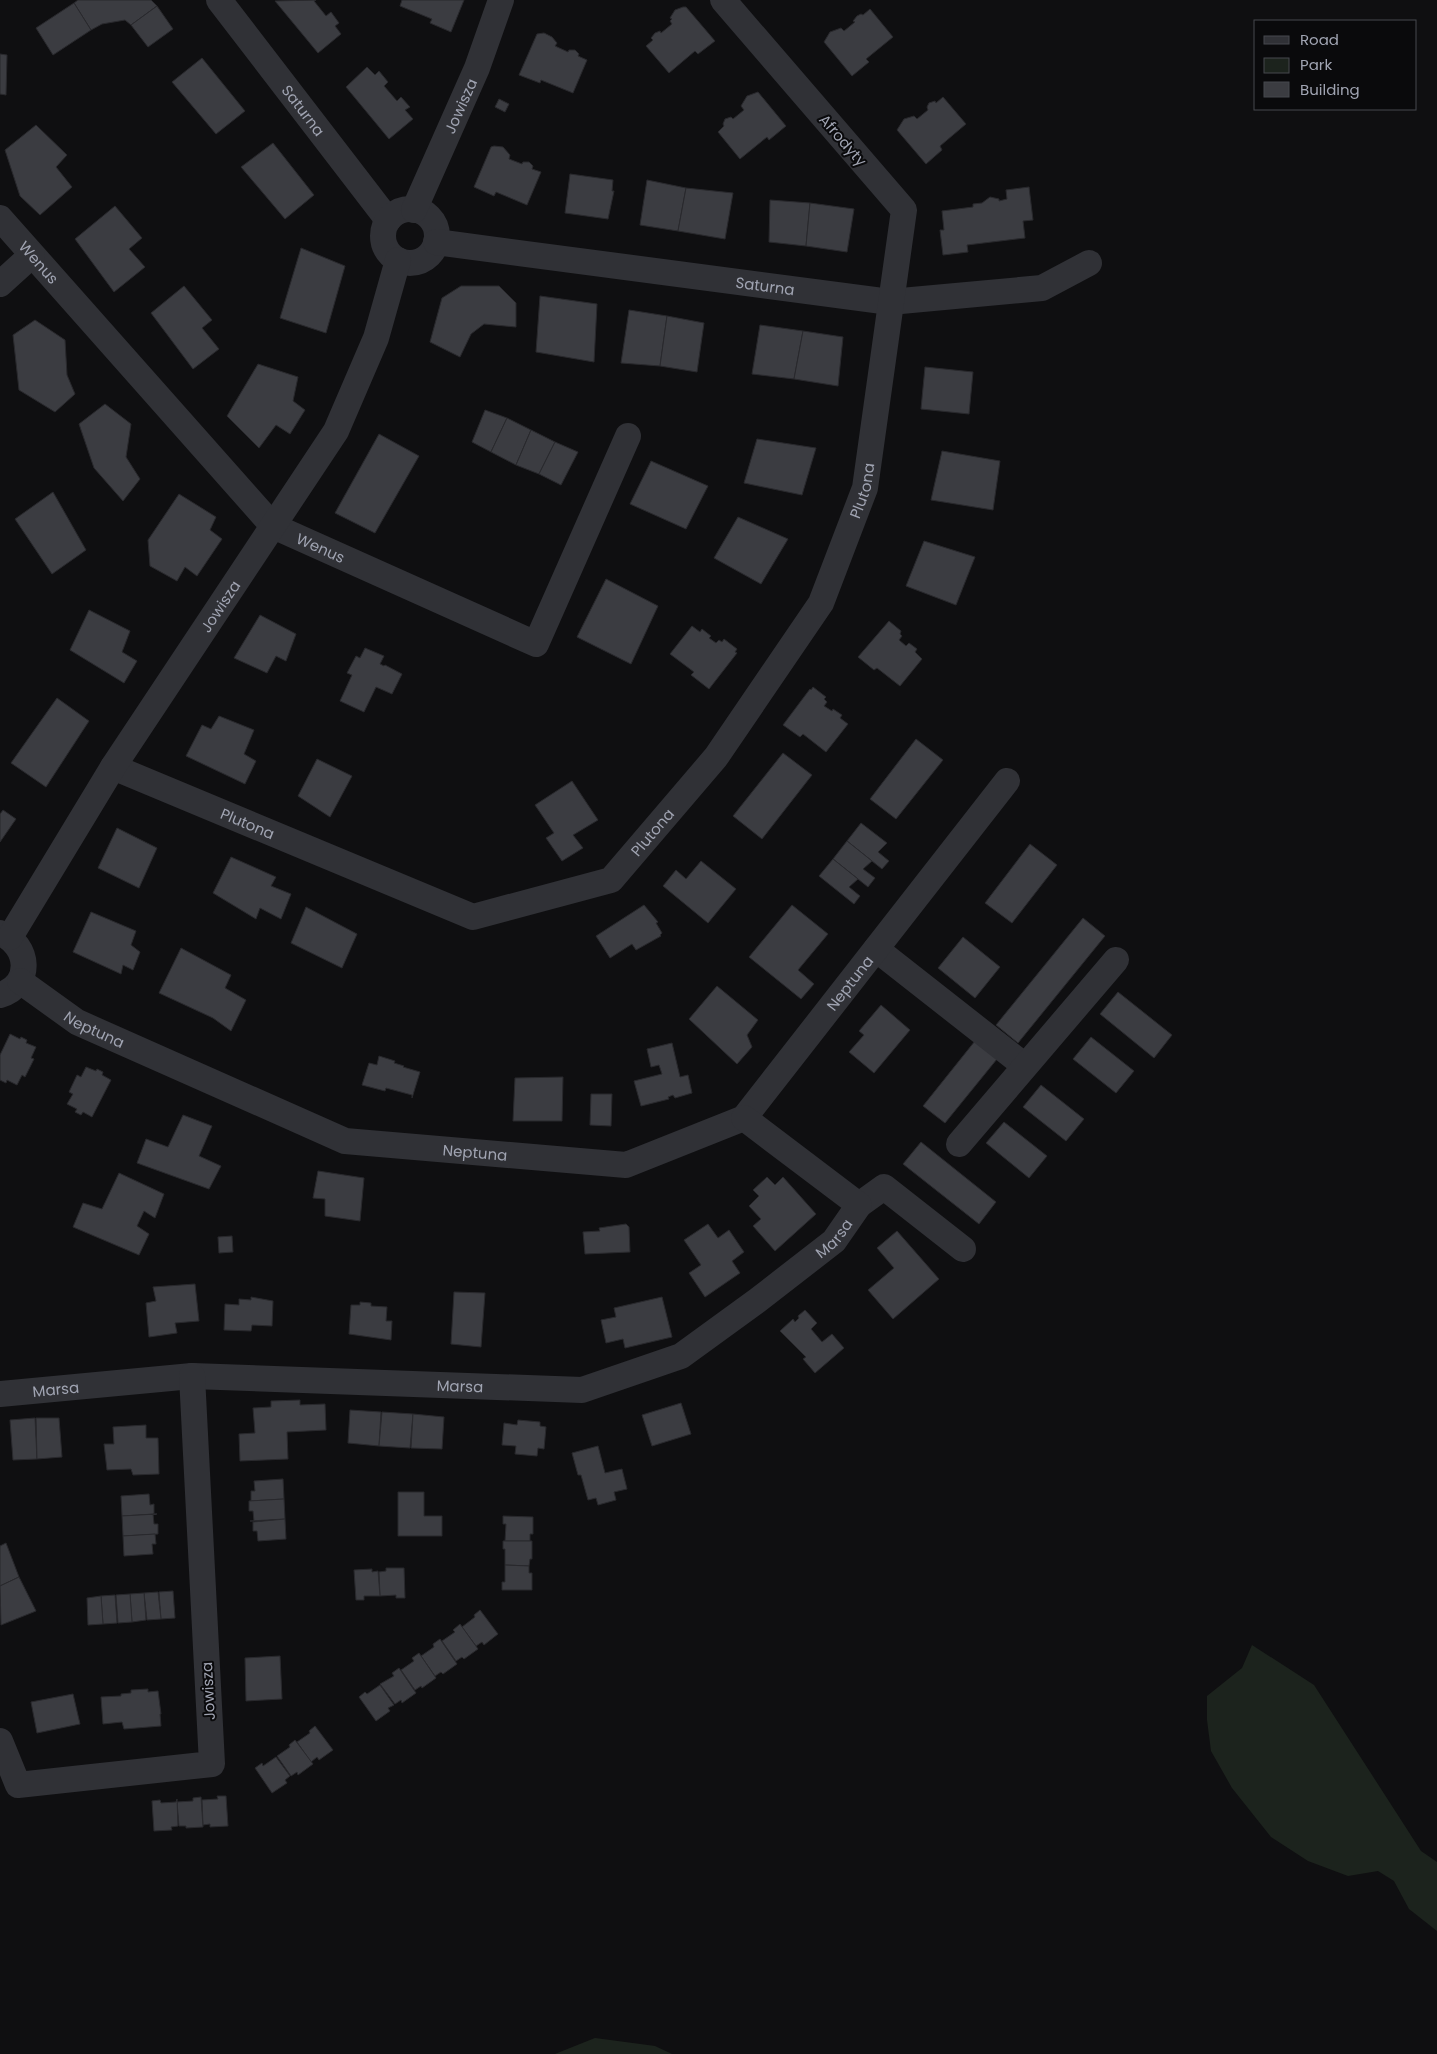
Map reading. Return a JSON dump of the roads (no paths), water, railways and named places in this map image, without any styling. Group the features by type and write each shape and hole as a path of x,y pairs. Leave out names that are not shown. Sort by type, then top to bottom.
{"street":[{"name":"Saturna","path":"219,0 388,220"},
{"name":"Jowisza","path":"414,210 477,68 501,0"},
{"name":"Afrodyty","path":"723,0 904,210 890,302"},
{"path":"404,210 414,210 423,212 430,218 435,226 436,242 433,251 426,258 418,262 408,263 398,260 390,254 385,246 384,237 388,220 404,210"},
{"name":"Wenus","path":"0,218 273,526 536,644 628,436"},
{"name":"Saturna","path":"436,242 890,302 1042,288 1090,263"},
{"path":"0,284 32,255"},
{"name":"Jowisza","path":"10,988 24,969 23,957 18,946 5,935 113,767 336,431 376,338 398,260"},
{"name":"Plutona","path":"113,767 473,917 611,880 716,757 821,603 865,488 890,302"},
{"name":"Neptuna","path":"10,988 77,1022 345,1141 626,1165 744,1118 1007,781"},
{"name":"Neptuna","path":"876,949 1025,1066"},
{"path":"959,1144 1116,960"},
{"name":"Marsa","path":"744,1118 859,1205"},
{"name":"Marsa","path":"0,1394 192,1376 582,1390 682,1356 834,1241 859,1205 884,1186 963,1249"},
{"name":"Jowisza","path":"0,1741 18,1785 212,1764 192,1376"}]}
